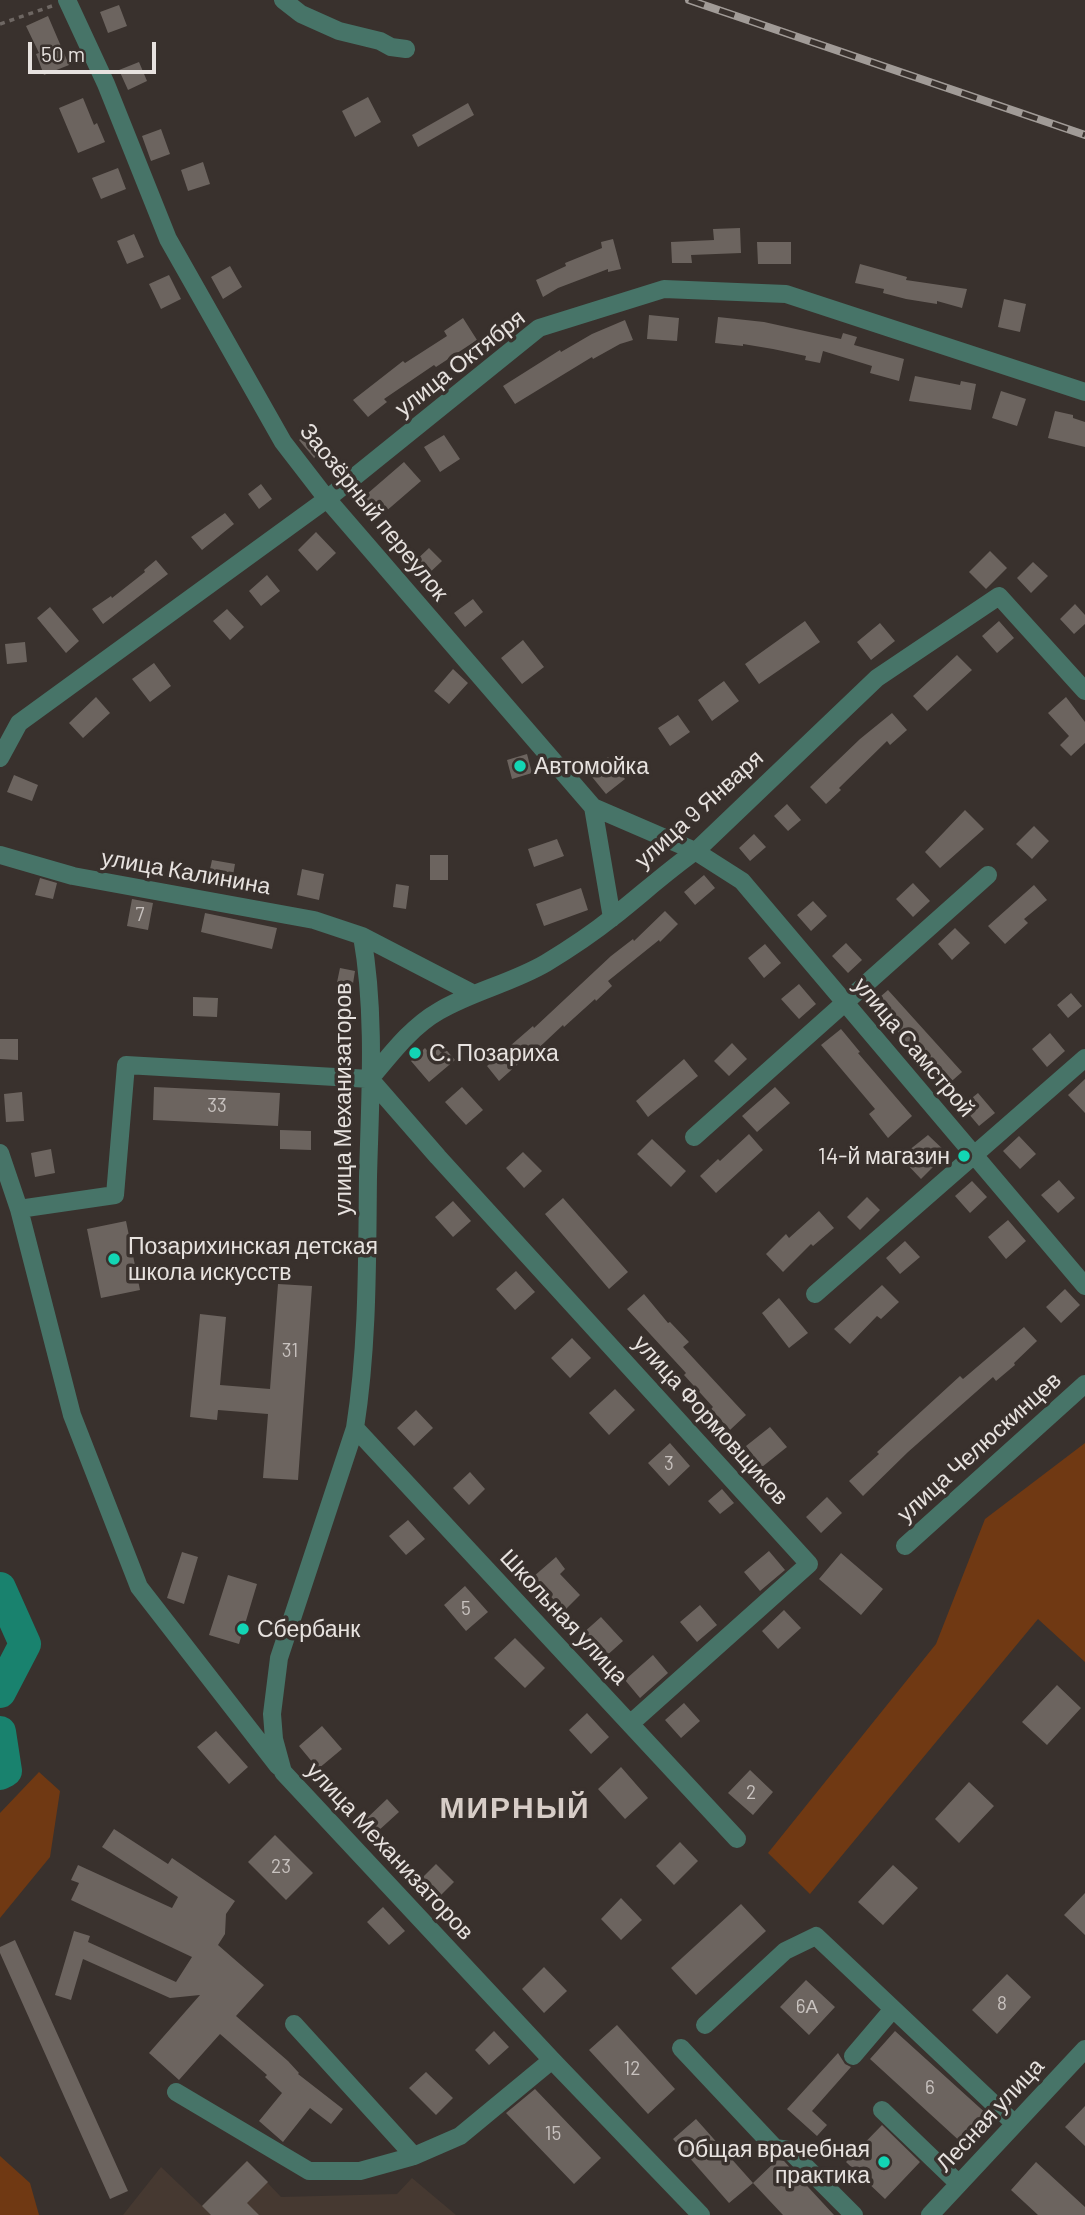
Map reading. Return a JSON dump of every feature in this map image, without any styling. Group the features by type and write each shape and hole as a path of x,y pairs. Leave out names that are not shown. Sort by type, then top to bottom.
{"street":[{"path":"283,0 301,14 339,31 406,49"},
{"name":"Заозёрный переулок","path":"67,1 106,83 168,239 283,442 327,499 593,807 695,851"},
{"name":"улица Октября","path":"0,758 19,723 327,499 540,328 664,289 786,294 1085,392"},
{"name":"улица 9 Января","path":"370,1079 407,1035 428,1019 474,993 507,983 545,963 612,918 667,870 695,851 877,678 991,600 1043,645 1085,691"},
{"path":"593,807 612,918"},
{"name":"улица Самстрой","path":"695,851 742,881 1085,1286"},
{"name":"улица Калинина","path":"0,855 73,876 314,920 362,936 474,993"},
{"path":"694,1137 988,875"},
{"name":"улица Механизаторов","path":"362,936 370,992 365,1344 355,1428 279,1658 272,1714 274,1739 283,1772 701,2215"},
{"path":"815,1294 1085,1059"},
{"path":"19,1209 116,1195 126,1065 370,1079"},
{"name":"улица Формовщиков","path":"370,1079 396,1111 809,1564 630,1724"},
{"path":"0,1153 19,1209 72,1415 139,1587 283,1772"},
{"name":"улица Челюскинцев","path":"905,1546 1085,1384"},
{"name":"Школьная улица","path":"355,1428 737,1839"},
{"path":"705,2025 785,1951 816,1936 1015,2124"},
{"path":"853,2056 893,2009"},
{"path":"294,2024 414,2156"},
{"path":"681,2048 775,2148 789,2150 854,2215"},
{"name":"Лесная улица","path":"930,2215 1085,2049"},
{"path":"176,2092 309,2171 360,2171 414,2156 460,2136 552,2060"},
{"path":"882,2110 959,2184"}],"path":[{"path":"0,24 67,1"}],"shaded area":[{"path":"1085,1443 1085,1662 1038,1619 810,1894 768,1853 936,1644 985,1519"},
{"path":"39,1772 60,1791 50,1857 0,1918 0,1813"},
{"path":"0,2156 30,2183 39,2215 0,2215"},
{"path":"247,2161 281,2197 397,2194 412,2178 456,2215 123,2215 161,2167 202,2206"}],"building":[{"path":"119,5 127,26 108,33 100,12"},
{"path":"48,16 69,65 44,75 36,54 39,53 26,26"},
{"path":"139,62 147,81 128,90 119,70"},
{"path":"368,97 381,122 355,137 342,111"},
{"path":"83,98 94,125 97,123 105,142 78,153 59,108"},
{"path":"468,103 474,115 418,147 412,135"},
{"path":"161,129 170,154 151,161 142,136"},
{"path":"203,162 210,184 188,191 181,170"},
{"path":"118,168 126,189 101,199 92,178"},
{"path":"740,228 741,253 691,255 692,263 672,263 671,242 714,240 713,229"},
{"path":"134,234 144,257 127,264 117,241"},
{"path":"613,239 621,269 608,272 608,269 558,288 543,297 536,280 566,266 565,263 602,248 601,242"},
{"path":"757,242 791,242 791,264 758,264"},
{"path":"860,264 907,277 906,280 967,289 962,308 937,301 937,304 906,299 883,293 884,289 855,283"},
{"path":"230,266 242,287 223,299 211,277"},
{"path":"169,275 181,299 161,309 149,284"},
{"path":"1004,299 1026,304 1020,332 998,327"},
{"path":"649,315 679,318 677,341 647,339"},
{"path":"718,317 764,322 841,339 843,333 857,337 854,345 904,359 899,381 870,373 872,366 823,351 820,363 805,360 806,356 773,349 715,343"},
{"path":"463,318 477,340 384,399 387,402 368,417 353,400 403,361 405,363 447,336 444,331"},
{"path":"625,320 633,340 593,359 592,357 515,404 503,386 560,350 561,352 592,334"},
{"path":"915,376 960,385 961,381 976,384 971,410 909,401"},
{"path":"1001,391 1026,399 1017,426 992,418"},
{"path":"1055,411 1073,415 1073,418 1085,422 1085,447 1048,438"},
{"path":"310,431 325,449 314,458 299,440"},
{"path":"444,435 460,459 440,472 424,447"},
{"path":"404,462 421,481 377,519 360,500"},
{"path":"261,484 272,499 259,509 248,494"},
{"path":"225,513 234,524 202,550 191,537"},
{"path":"316,532 336,553 317,571 298,550"},
{"path":"429,548 442,561 424,578 411,565"},
{"path":"990,551 1007,568 986,589 969,572"},
{"path":"156,560 168,574 103,624 92,609 111,596 112,598"},
{"path":"1033,562 1048,576 1031,593 1017,578"},
{"path":"267,575 280,591 261,606 249,591"},
{"path":"473,599 483,612 465,627 454,613"},
{"path":"1075,604 1085,615 1085,624 1074,634 1060,619"},
{"path":"50,607 79,641 66,653 37,618"},
{"path":"227,609 244,627 230,640 213,621"},
{"path":"805,621 820,642 759,684 745,664"},
{"path":"999,621 1014,638 997,653 982,636"},
{"path":"880,623 895,641 871,660 857,642"},
{"path":"523,640 544,667 522,684 501,658"},
{"path":"25,642 27,662 7,664 5,644"},
{"path":"957,655 972,670 927,711 913,696"},
{"path":"154,663 171,686 150,702 132,679"},
{"path":"453,669 468,683 449,704 434,691"},
{"path":"724,681 739,701 712,721 698,700"},
{"path":"96,697 110,713 83,738 69,723"},
{"path":"1066,697 1085,722 1085,743 1071,756 1060,745 1069,736 1048,713"},
{"path":"892,713 907,730 890,745 887,741 826,804 810,787 860,739"},
{"path":"678,715 690,732 670,746 658,728"},
{"name":"Автомойка","path":"527,754 532,773 512,779 507,760"},
{"path":"608,757 625,779 606,794 588,772"},
{"path":"14,775 38,785 32,801 7,792"},
{"path":"787,804 801,820 788,831 774,816"},
{"path":"965,810 984,829 940,868 925,852"},
{"path":"1034,826 1049,841 1032,859 1016,844"},
{"path":"754,834 766,847 750,861 739,848"},
{"path":"557,839 564,856 534,867 528,849"},
{"path":"430,855 448,855 448,880 430,880"},
{"path":"212,860 235,864 231,887 207,883"},
{"path":"302,869 324,874 319,900 297,895"},
{"path":"704,875 715,888 695,905 684,892"},
{"path":"40,878 57,883 53,899 35,895"},
{"path":"913,883 930,901 913,917 896,899"},
{"path":"396,884 409,886 406,909 393,907"},
{"path":"1034,885 1047,900 1024,919 1028,923 1005,944 988,926"},
{"path":"581,888 588,910 544,926 536,904"},
{"path":"132,899 153,903 148,930 127,926"},
{"path":"813,901 827,916 811,931 797,915"},
{"path":"665,911 678,924 660,942 659,940 608,981 612,986 596,1001 595,999 564,1027 563,1025 499,1081 487,1066 533,1026 534,1028 611,956 633,939 634,941"},
{"path":"205,913 277,928 272,949 201,932"},
{"path":"955,928 970,943 952,960 938,944"},
{"path":"846,943 862,960 848,973 832,956"},
{"path":"765,944 781,963 764,978 748,958"},
{"path":"340,968 355,971 351,996 335,992"},
{"path":"799,984 816,1004 799,1019 781,999"},
{"path":"888,990 962,1072 945,1087 873,1003"},
{"path":"1071,993 1082,1006 1068,1018 1057,1005"},
{"path":"193,997 218,998 217,1017 193,1016"},
{"path":"841,1029 912,1116 888,1138 869,1114 875,1109 821,1045"},
{"path":"1050,1033 1065,1051 1047,1067 1032,1049"},
{"path":"0,1039 18,1039 18,1060 0,1059"},
{"path":"732,1043 747,1059 729,1076 714,1061"},
{"path":"442,1045 455,1060 429,1082 411,1061 425,1048 431,1055"},
{"path":"684,1059 698,1076 648,1117 636,1101"},
{"path":"1085,1079 1085,1113 1068,1095"},
{"path":"154,1087 280,1093 278,1126 153,1120"},
{"path":"462,1087 483,1110 466,1125 445,1102"},
{"path":"775,1087 790,1103 757,1132 742,1116"},
{"path":"22,1092 24,1121 6,1122 4,1094"},
{"path":"978,1093 995,1113 979,1126 962,1106"},
{"path":"280,1130 311,1131 311,1150 280,1149"},
{"path":"749,1134 763,1150 716,1193 700,1176"},
{"path":"928,1135 947,1153 921,1179 904,1161 906,1159 903,1155"},
{"path":"1019,1136 1036,1154 1020,1169 1003,1151"},
{"path":"652,1139 686,1171 671,1187 637,1154"},
{"path":"51,1149 55,1173 35,1177 31,1153"},
{"path":"523,1152 542,1171 524,1188 506,1168"},
{"path":"1059,1180 1075,1198 1058,1213 1041,1195"},
{"path":"972,1181 987,1197 970,1213 955,1196"},
{"path":"867,1197 880,1210 860,1230 847,1217"},
{"path":"563,1198 628,1272 609,1289 545,1214"},
{"path":"453,1201 471,1221 453,1237 435,1217"},
{"path":"819,1211 834,1228 813,1246 811,1244 783,1272 766,1254 786,1234 789,1238"},
{"path":"1008,1220 1026,1241 1006,1259 988,1237"},
{"name":"Позарихинская детская школа искусств","path":"126,1221 140,1290 101,1298 87,1229"},
{"path":"905,1241 920,1257 900,1274 886,1258"},
{"path":"516,1271 535,1292 515,1310 496,1289"},
{"path":"278,1284 312,1286 298,1480 263,1478 268,1414 218,1410 217,1420 190,1417 200,1314 226,1317 220,1385 270,1389"},
{"path":"882,1285 899,1302 881,1319 877,1316 850,1344 834,1329"},
{"path":"1065,1289 1080,1305 1061,1323 1046,1307"},
{"path":"644,1294 668,1323 689,1342 683,1347 746,1415 730,1430 684,1375 686,1373 627,1309"},
{"path":"779,1298 808,1333 789,1348 762,1313"},
{"path":"1024,1327 1037,1341 1015,1365 996,1381 993,1377 863,1496 849,1481 960,1376 963,1379"},
{"path":"572,1338 591,1358 570,1378 551,1358"},
{"path":"615,1389 635,1410 609,1435 589,1413"},
{"path":"416,1410 433,1428 414,1446 397,1428"},
{"path":"770,1427 787,1447 762,1467 746,1446"},
{"path":"670,1443 690,1466 669,1486 648,1463"},
{"path":"470,1472 485,1489 469,1505 453,1488"},
{"path":"722,1489 734,1503 720,1514 708,1501"},
{"path":"827,1497 842,1513 821,1533 806,1517"},
{"path":"408,1520 425,1539 406,1555 389,1536"},
{"path":"769,1551 785,1570 760,1591 744,1572"},
{"path":"182,1552 198,1557 184,1604 167,1598"},
{"path":"841,1553 883,1589 861,1615 819,1579"},
{"path":"556,1557 565,1569 560,1574 580,1595 564,1611 533,1577"},
{"path":"228,1575 257,1584 239,1644 209,1635"},
{"path":"465,1586 488,1612 466,1631 444,1605"},
{"path":"700,1605 717,1625 697,1642 680,1622"},
{"path":"784,1610 801,1628 778,1649 762,1631"},
{"path":"601,1617 623,1641 604,1658 582,1634"},
{"path":"515,1638 545,1668 525,1688 494,1658"},
{"path":"653,1655 668,1673 640,1698 625,1680"},
{"path":"1057,1685 1081,1708 1047,1745 1022,1722"},
{"path":"684,1703 700,1721 681,1738 665,1720"},
{"path":"587,1713 609,1737 591,1754 569,1730"},
{"path":"322,1726 342,1749 318,1769 299,1746"},
{"path":"216,1731 248,1767 229,1784 197,1747"},
{"path":"621,1767 648,1798 625,1819 598,1789"},
{"path":"750,1770 773,1792 753,1815 728,1793"},
{"path":"969,1782 994,1806 959,1843 935,1819"},
{"path":"387,1799 399,1812 377,1832 366,1819"},
{"path":"114,1829 168,1864 172,1858 235,1901 226,1914 225,1934 218,1945 264,1985 236,2016 288,2061 298,2074 343,2109 331,2124 310,2108 283,2142 259,2121 282,2093 265,2077 267,2075 220,2034 179,2080 149,2053 200,1995 170,1998 83,1959 71,2000 55,1995 74,1931 90,1936 88,1942 176,1982 192,1957 71,1900 79,1883 71,1880 78,1865 172,1908 178,1897 102,1847"},
{"path":"275,1835 313,1873 286,1900 248,1862"},
{"path":"680,1842 698,1861 674,1885 656,1866"},
{"path":"436,1864 454,1882 438,1898 420,1880"},
{"path":"893,1865 918,1888 883,1925 858,1902"},
{"path":"1085,1893 1085,1935 1064,1915"},
{"path":"621,1898 642,1920 621,1940 601,1919"},
{"path":"741,1904 766,1931 696,1995 671,1968"},
{"path":"383,1907 405,1931 389,1945 367,1922"},
{"path":"15,1940 128,2191 110,2199 0,1953 0,1947"},
{"path":"544,1967 567,1991 544,2013 522,1989"},
{"path":"1007,1974 1031,1997 997,2034 972,2010"},
{"path":"806,1980 835,2007 809,2035 780,2007"},
{"path":"617,2025 675,2089 648,2114 589,2050"},
{"path":"494,2031 509,2047 489,2065 475,2050"},
{"path":"895,2031 990,2117 964,2145 870,2059"},
{"path":"838,2053 845,2064 851,2067 812,2111 827,2125 817,2136 787,2109"},
{"path":"426,2072 453,2098 436,2115 409,2088"},
{"path":"535,2089 601,2158 574,2184 506,2113"},
{"path":"1085,2106 1085,2146 1065,2127"},
{"path":"696,2119 753,2183 729,2203 673,2139"},
{"name":"Общая врачебная практика","path":"882,2125 920,2162 885,2199 846,2162"},
{"path":"777,2160 784,2161 834,2215 783,2215 753,2183"},
{"path":"247,2161 268,2182 247,2203 259,2215 211,2215 202,2206"},
{"path":"1036,2162 1085,2207 1085,2215 1038,2215 1011,2190"}],"waterway":[{"path":"0,1588 25,1644 0,1692"},
{"path":"0,1732 6,1771 0,1774"}],"railway":[{"path":"689,0 1085,135"}],"place":[{"name":"Автомойка","path":"520,766"},
{"name":"С. Позариха","path":"415,1053"},
{"name":"14-й магазин","path":"964,1156"},
{"name":"Позарихинская детская школа искусств","path":"114,1259"},
{"name":"Сбербанк","path":"243,1629"},
{"name":"Общая врачебная практика","path":"884,2162"}],"district":[{"name":"МИРНЫЙ","path":"515,1808"}]}
